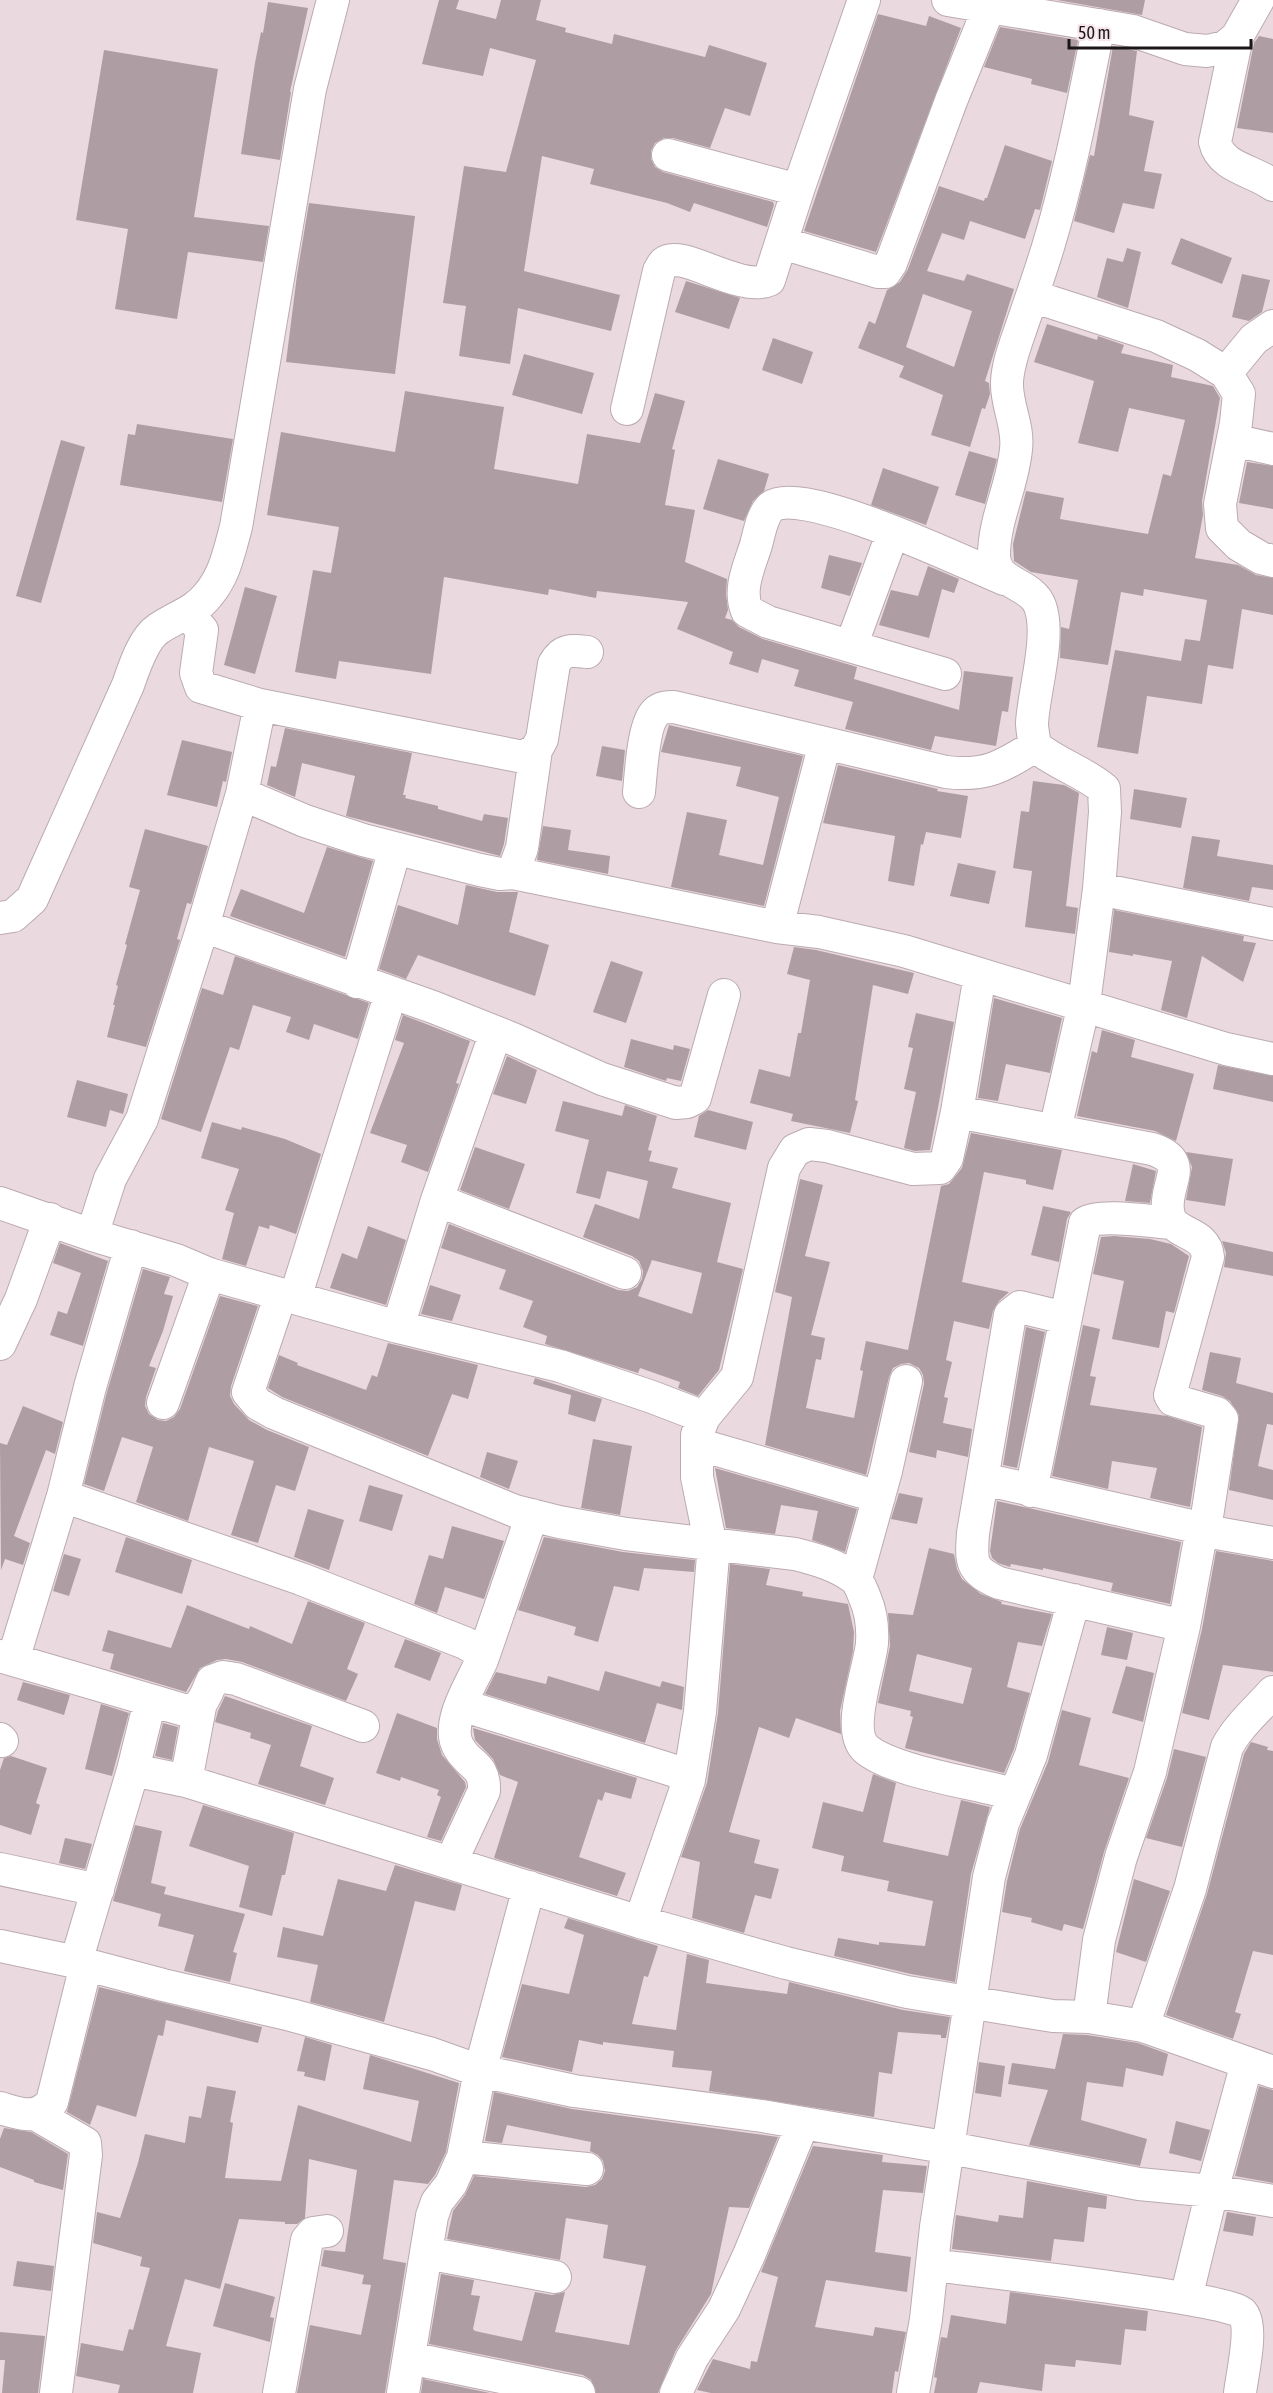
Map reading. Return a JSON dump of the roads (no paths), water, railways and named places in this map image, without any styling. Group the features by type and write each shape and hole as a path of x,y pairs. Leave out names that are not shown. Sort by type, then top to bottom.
{"street":[{"path":"0,918 13,916 32,899 139,656 156,630 187,614 207,597 223,574 236,527 310,89 333,0"},
{"path":"627,409 659,271 665,262 684,261 746,283 761,284 769,280 864,0"},
{"path":"948,0 990,4 1133,31 1185,49 1207,51 1225,47 1237,37"},
{"path":"1258,0 1237,37 1215,142 1218,153 1230,163 1273,185"},
{"path":"782,243 878,272 885,272 891,263 990,4"},
{"path":"1004,579 993,559 994,536 1017,448 1016,430 1009,407 1007,381 1012,355 1049,245 1068,171 1099,25"},
{"path":"668,155 798,190"},
{"path":"1032,297 1156,336 1197,355 1226,373 1239,394 1233,440 1220,504 1222,528 1239,545 1262,558 1273,561"},
{"path":"1226,373 1254,339 1273,326"},
{"path":"1233,440 1273,448"},
{"path":"945,674 768,622 747,611 743,602 742,590 763,521 771,507 781,503 797,503 844,513 1030,591 1040,605 1044,627 1032,725 1035,746 1050,758 1090,777 1104,789 1105,812 1099,889 1084,1004 1055,1130"},
{"path":"851,646 893,532"},
{"path":"187,614 202,630 196,673 201,687 218,694 260,705 498,753 523,756 536,750"},
{"path":"513,873 522,848 536,750 542,739 554,664 559,655 570,650 587,652"},
{"path":"92,1235 110,1179 142,1119 242,794 260,705"},
{"path":"639,792 649,722 656,712 663,708 674,708 946,772 968,775 987,771 1011,761 1035,746"},
{"path":"777,927 825,743"},
{"path":"242,794 325,828 395,849 490,872 513,873 777,927 858,940 1084,1004 1226,1049 1273,1059"},
{"path":"357,982 395,849"},
{"path":"1099,889 1273,924"},
{"path":"203,926 496,1032 602,1079 676,1103 687,1102 695,1098 724,995"},
{"path":"640,1922 688,1780 700,1712 713,1570 711,1545 698,1477 700,1431 737,1377 784,1168 795,1150 809,1144 827,1146 913,1169 940,1167 947,1158 957,1112 980,975"},
{"path":"391,993 288,1296 248,1392 258,1404 333,1438 515,1511 626,1534 813,1558 855,1579 870,1610 872,1626 869,1665 857,1731 864,1747 884,1761 1005,1792 1011,1804"},
{"path":"399,1327 437,1200 496,1032"},
{"path":"957,1112 1152,1149 1166,1154 1172,1160 1173,1169 1168,1211 1173,1223"},
{"path":"437,1200 625,1273"},
{"path":"0,1203 209,1274 399,1327 560,1366 652,1396 700,1431 879,1497"},
{"path":"0,1344 21,1299 50,1219"},
{"path":"1031,1491 1085,1223 1091,1219 1173,1223 1203,1241 1207,1246 1208,1257 1170,1395 1173,1400 1218,1413 1222,1419 1204,1533 1199,1545 1184,1626 1150,1772 1121,1857 1099,1940 1089,2017"},
{"path":"131,1246 90,1387 63,1496 7,1658 184,1710 200,1707"},
{"path":"163,1403 209,1274"},
{"path":"1065,1318 1020,1306 1010,1315 973,1533 971,1555 974,1566 984,1576 999,1582 1184,1626"},
{"path":"855,1579 879,1497 906,1381"},
{"path":"983,1479 1204,1533 1223,1533 1273,1543"},
{"path":"63,1496 301,1578 454,1638 479,1651 482,1660"},
{"path":"451,1862 484,1791 484,1778 479,1768 459,1750 455,1740 454,1726 482,1660 532,1515"},
{"path":"913,2393 926,2319 989,1877 1003,1823 1031,1755 1074,1600"},
{"path":"186,1781 200,1707 212,1681 223,1677 236,1679 363,1726"},
{"path":"1143,2026 1190,1889 1227,1747 1235,1733 1256,1713 1273,1692"},
{"path":"35,2114 45,2110 52,2102 98,1890 133,1770 150,1701"},
{"path":"461,1705 675,1771 688,1780"},
{"path":"133,1770 186,1781 640,1922 834,1976 907,1992 1053,2016 1089,2017 1143,2026 1260,2067 1212,2191 1186,2298"},
{"path":"0,1869 98,1890"},
{"path":"403,2393 436,2202 451,2184 463,2157 480,2072 529,1887"},
{"path":"0,1946 81,1963 163,1986 291,2015 432,2054 480,2072 574,2091 803,2123 1139,2184 1212,2191 1273,2201"},
{"path":"0,2108 35,2114 85,2143 84,2177 56,2393"},
{"path":"676,2393 692,2358 724,2308 749,2255 803,2123"},
{"path":"463,2157 587,2169"},
{"path":"279,2393 307,2240 313,2233 327,2230"},
{"path":"426,2253 555,2277"},
{"path":"932,2265 1186,2298 1232,2307 1242,2313 1248,2326 1240,2393"},
{"path":"409,2358 579,2393"}]}
